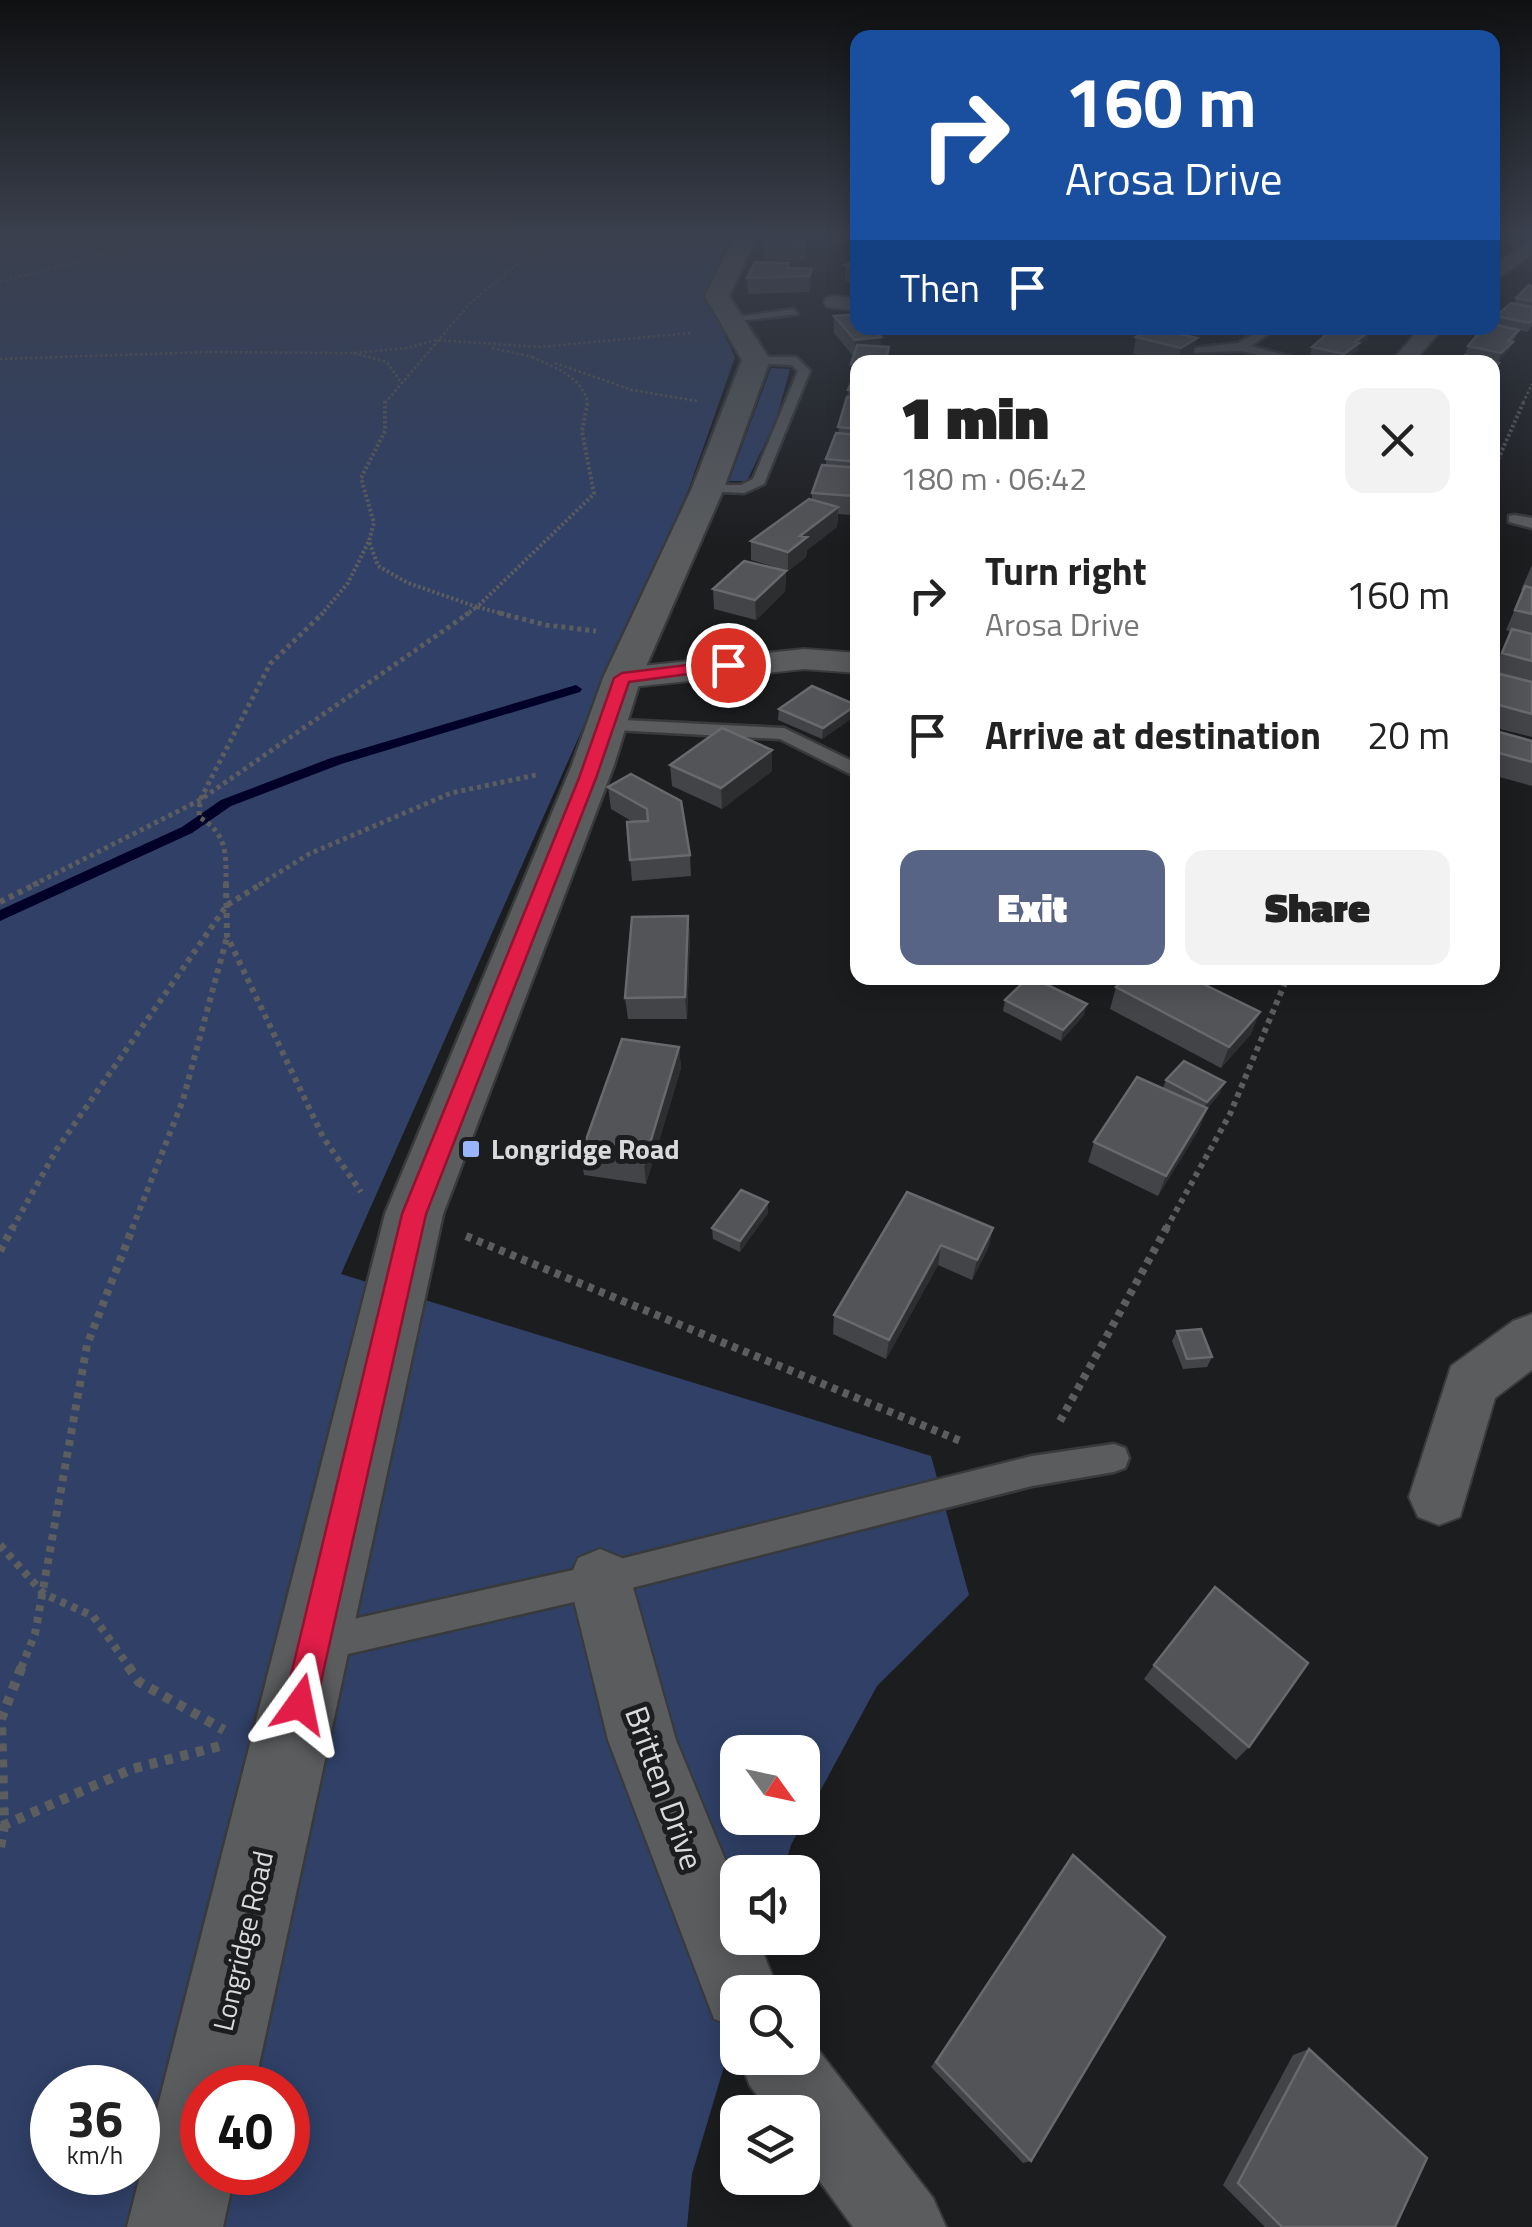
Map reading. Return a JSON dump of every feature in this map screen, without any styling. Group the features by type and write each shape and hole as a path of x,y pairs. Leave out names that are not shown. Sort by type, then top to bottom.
{"street":[{"path":"743,340 756,360"},
{"name":"Longridge Road","path":"213,2065 414,1214 613,704 708,488 756,360"},
{"path":"613,704 804,658 850,661"},
{"path":"1439,1497 1471,1384 1532,1338"},
{"name":"Britten Drive","path":"600,1580 642,1740 735,1975"},
{"path":"791,2075 904,2227"},
{"path":"175,2227 183,2195"}],"lane":[{"path":"1242,347 1253,340"},
{"path":"1190,349 1242,347 1275,355"},
{"path":"708,488 744,489 759,481 804,371 796,361 756,360"},
{"path":"1514,519 1532,523"},
{"path":"613,704 784,734 850,768"},
{"path":"312,1646 600,1580 1032,1471 1114,1458"}],"path":[{"path":"0,359 206,352 353,353 407,348 436,340 539,347 618,340"},
{"path":"436,340 532,357 632,390 737,406"},
{"path":"0,1846 1,1719 35,1634 87,1345 182,1100 227,936 226,843 211,824 199,818 200,800 270,664 308,630 348,582 374,523 360,478 385,431 385,400 436,340"},
{"path":"353,353 387,362 400,382"},
{"path":"0,902 200,800 477,607 594,494 582,431 589,406 585,391 568,373 532,357"},
{"path":"1500,456 1532,385"},
{"path":"0,1251 57,1148 227,905 309,854 451,793 534,775 613,704 546,625 408,583 378,566 369,540"},
{"path":"227,936 322,1137 370,1205 414,1214 1032,1471 1230,1114 1283,985"},
{"path":"0,1544 44,1594 93,1616 140,1682 242,1741"},
{"path":"2,1826 132,1769 224,1745"}],"shaded area":[{"path":"0,340 727,340 735,357 689,488 341,1274 931,1456 969,1595 877,1686 820,1791 820,1735 720,1735 720,1835 796,1835 788,1855 720,1855 720,1955 758,1955 752,1975 720,1975 722,2075 692,2174 687,2227 0,2227"},
{"path":"771,368 790,369 776,420 747,481 729,481"}],"building":[{"path":"1148,340 1194,340 1181,348"},
{"path":"1320,340 1359,343 1344,354 1312,347"},
{"path":"1473,340 1513,342 1501,353 1468,346"},
{"path":"857,345 889,347 887,355 854,355"},
{"path":"847,397 850,397 850,428 838,427"},
{"path":"836,433 850,434 850,461 826,459"},
{"path":"822,465 850,467 850,496 812,493"},
{"path":"809,499 838,507 800,536 807,537 788,552 751,541"},
{"path":"744,561 786,571 755,600 713,589"},
{"path":"1525,586 1532,588 1532,614 1515,610"},
{"path":"1512,629 1532,634 1532,661 1502,653"},
{"path":"1500,674 1532,682 1532,714 1500,705"},
{"path":"812,686 850,702 850,709 823,728 779,709"},
{"path":"722,728 772,750 721,788 670,765"},
{"path":"1500,732 1532,741 1532,762 1500,753"},
{"path":"631,774 681,801 690,855 630,860 627,822 648,821 647,809 608,787"},
{"path":"688,916 685,997 625,998 632,917"},
{"path":"1021,985 1048,985 1087,1004 1063,1030 1005,1000"},
{"path":"1205,985 1260,1012 1229,1047 1116,987"},
{"path":"622,1039 679,1047 644,1163 581,1154"},
{"path":"1184,1061 1225,1082 1207,1102 1166,1080"},
{"path":"1137,1077 1207,1108 1166,1176 1094,1142"},
{"path":"741,1190 768,1202 740,1241 712,1228"},
{"path":"907,1192 993,1228 977,1260 941,1245 889,1340 834,1315"},
{"path":"1201,1329 1212,1357 1187,1359 1177,1331"},
{"path":"1215,1587 1308,1663 1249,1747 1154,1665"},
{"path":"1073,1855 1165,1937 1031,2161 936,2062"},
{"path":"1309,2049 1427,2158 1395,2227 1282,2227 1238,2183"}],"waterway":[{"path":"0,916 187,830 226,803 336,761 576,689"}],"place":[{"name":"Longridge Road","path":"471,1149"}],"route":[{"path":"300,1704 414,1214 588,778 622,678 728,665"}]}
